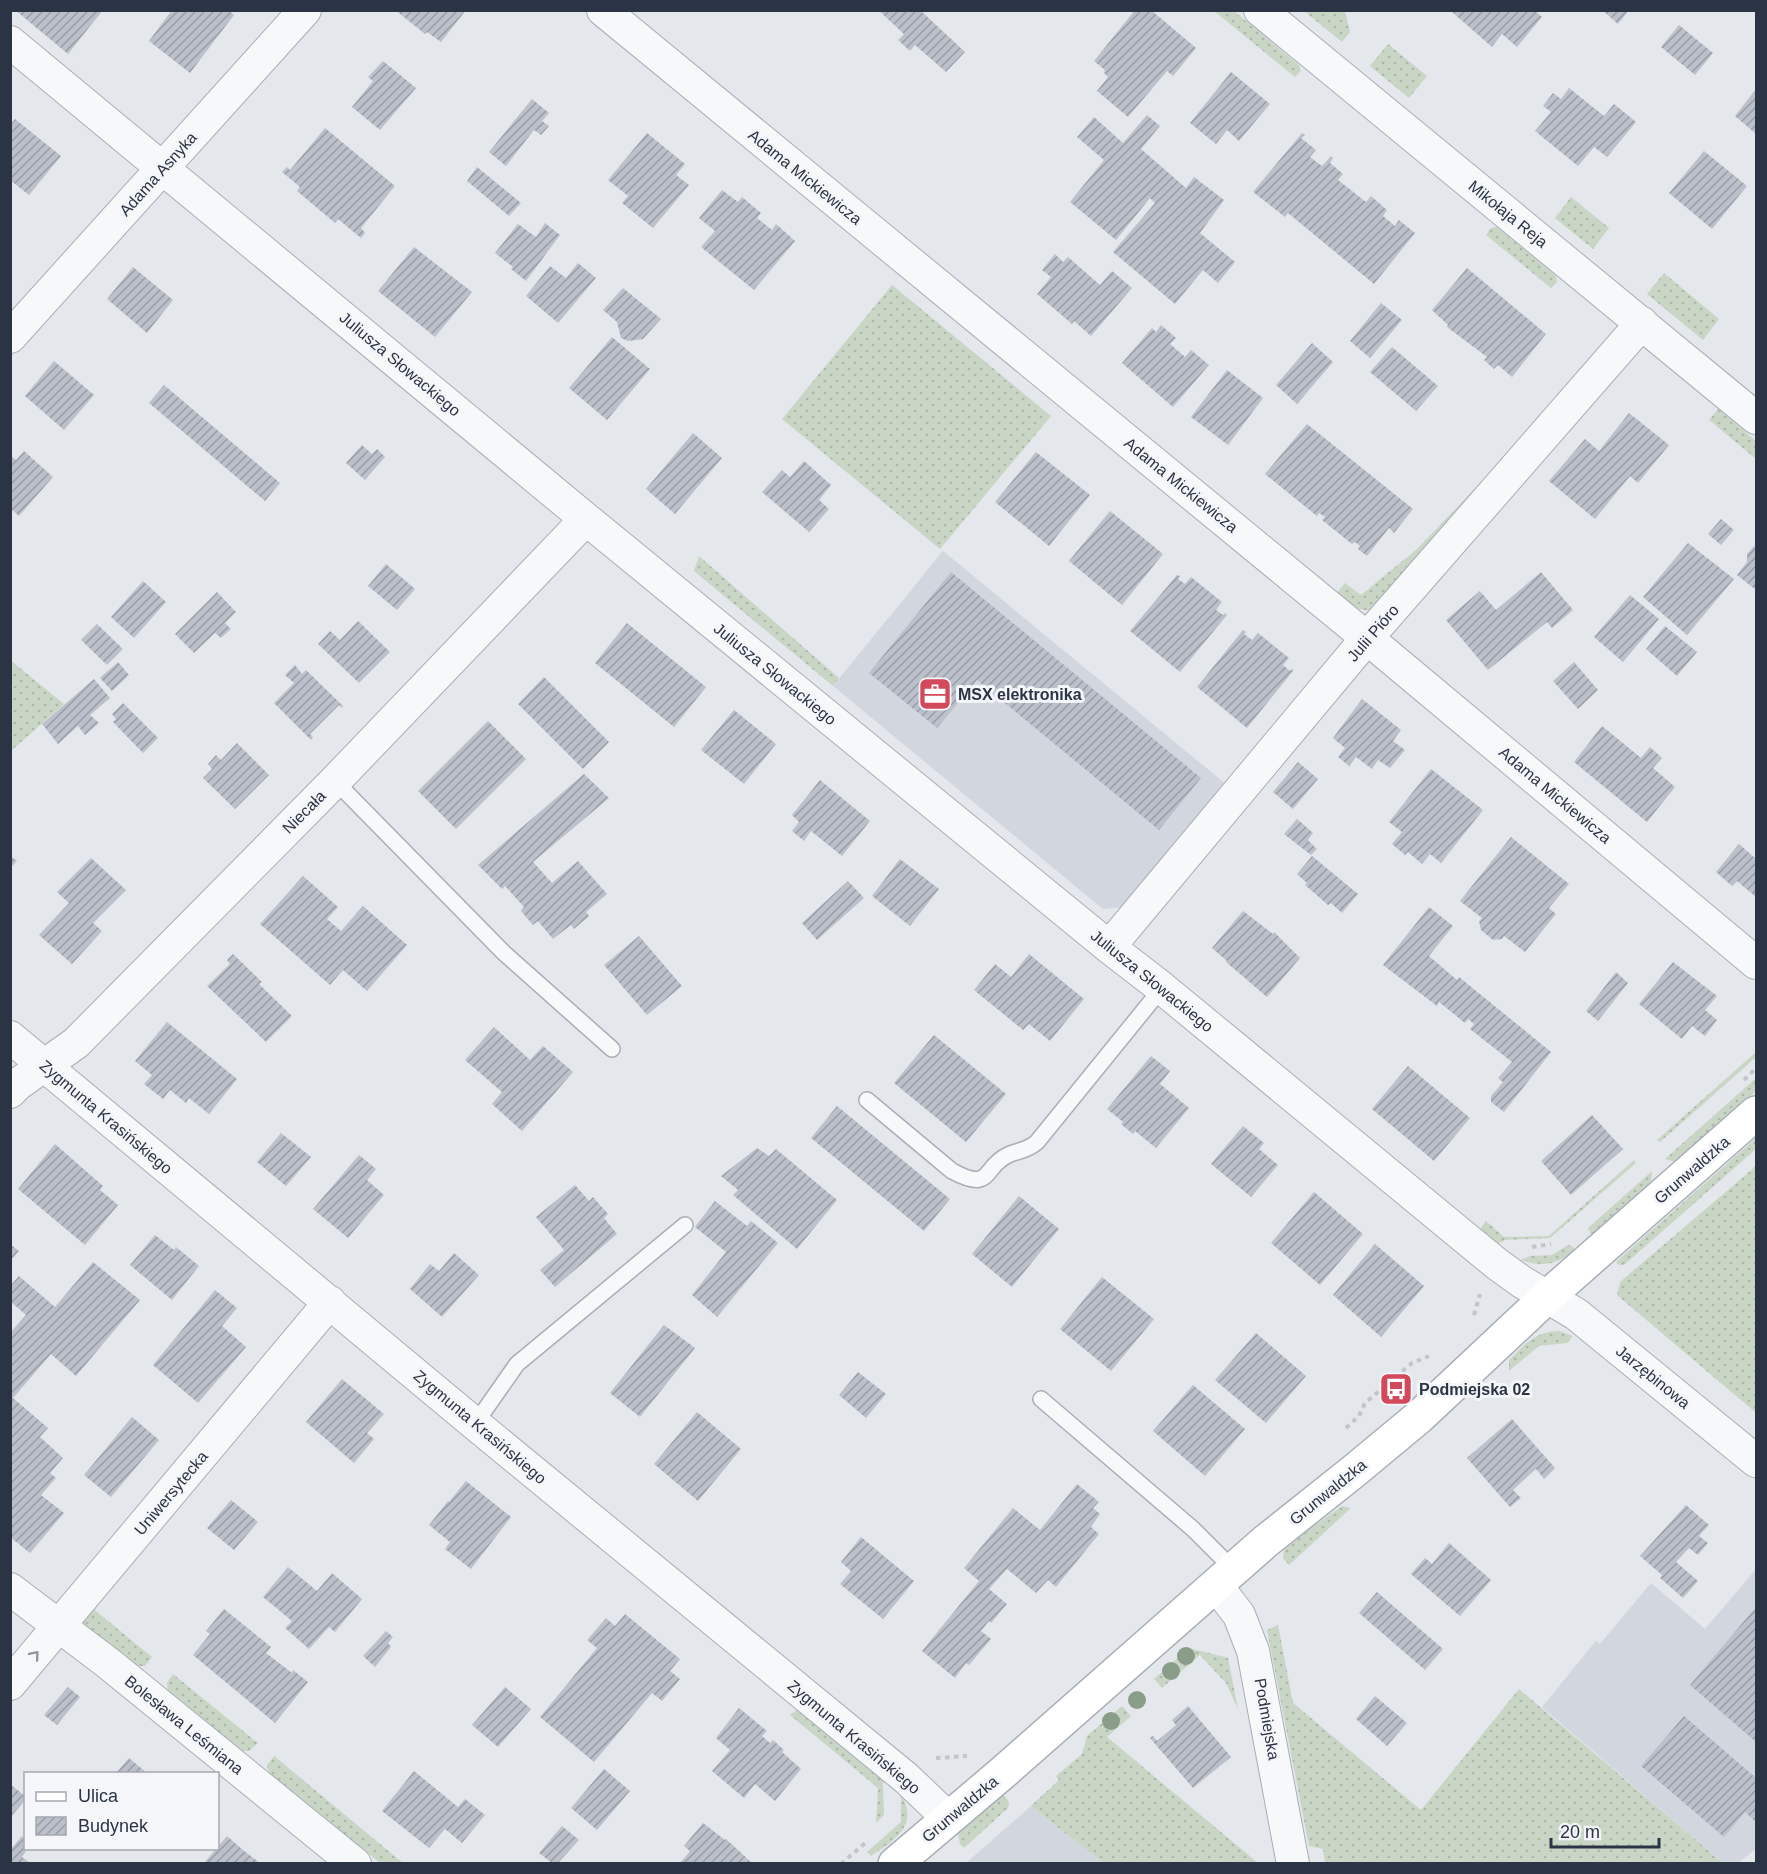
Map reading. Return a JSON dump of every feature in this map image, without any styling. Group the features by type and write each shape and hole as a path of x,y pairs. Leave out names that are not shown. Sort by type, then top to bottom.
{"street":[{"name":"Adama Asnyka","path":"10,337 305,10"},
{"name":"Adama Mickiewicza","path":"603,10 1367,638 1756,963"},
{"name":"Mikołaja Reja","path":"1260,10 1756,418"},
{"name":"Juliusza Słowackiego","path":"10,42 586,519 1497,1264 1547,1296"},
{"name":"Julii Pióro","path":"1109,947 1367,638 1642,323"},
{"name":"Niecała","path":"10,1092 43,1065 76,1043 335,781 586,519"},
{"name":"Zygmunta Krasińskiego","path":"10,1036 475,1424 906,1778 948,1818"},
{"name":"Grunwaldzka","path":"895,1863 1000,1775 1266,1541 1354,1472 1452,1388 1547,1296 1756,1113"},
{"name":"Jarzębinowa","path":"1547,1296 1576,1314 1756,1461"},
{"name":"Uniwersytecka","path":"10,1684 330,1302"},
{"name":"Podmiejska","path":"1225,1577 1253,1651 1293,1863"},
{"name":"Bolesława Leśmiana","path":"10,1589 108,1663 355,1863"}],"lane":[{"path":"335,781 504,953 612,1049"},
{"path":"867,1100 952,1171 963,1177 982,1179 1002,1159 1029,1150 1037,1142 1161,988"},
{"path":"475,1424 517,1364 685,1225"},
{"path":"1041,1399 1192,1529 1225,1577"}],"path":[{"path":"1471,1321 1476,1312 1482,1284"},
{"path":"1359,1416 1365,1403 1412,1363 1425,1359"},
{"path":"841,1863 874,1836"}],"shaded area":[{"path":"943,551 1227,785 1124,907 1103,909 833,686"},
{"path":"1756,1569 1756,1849 1738,1863 1723,1863 1542,1707 1596,1641 1600,1644 1651,1583 1705,1629"},
{"path":"1031,1806 1103,1863 965,1864"}],"green space":[{"path":"1214,11 1234,11 1299,65 1301,71 1295,77"},
{"path":"1304,11 1345,11 1350,32 1342,42"},
{"path":"1388,44 1427,76 1409,98 1370,66"},
{"path":"1571,197 1609,228 1593,249 1555,218"},
{"path":"1497,227 1556,276 1557,282 1551,288 1486,235 1491,228"},
{"path":"1664,273 1719,319 1703,340 1647,294"},
{"path":"892,285 1051,416 940,549 782,419"},
{"path":"1718,409 1756,441 1756,459 1709,420"},
{"path":"1484,479 1487,482 1372,610 1357,608 1336,594 1345,583 1361,595 1417,549"},
{"path":"699,556 839,678 833,686 694,571"},
{"path":"10,660 64,704 11,751 10,751"},
{"path":"1756,1052 1756,1057 1745,1067 1660,1142 1657,1140"},
{"path":"1756,1078 1756,1091 1675,1162 1665,1159"},
{"path":"1756,1138 1756,1149 1624,1265 1616,1262"},
{"path":"1634,1160 1636,1163 1550,1238 1505,1240 1498,1244 1480,1229 1486,1221 1504,1237 1549,1236"},
{"path":"1756,1166 1755,1412 1617,1295 1620,1282"},
{"path":"1652,1171 1651,1183 1592,1236 1588,1228"},
{"path":"1568,1245 1575,1250 1563,1259 1543,1264 1521,1260 1530,1256 1552,1255"},
{"path":"1560,1331 1573,1336 1567,1343 1539,1346 1509,1371 1509,1360 1526,1344 1544,1333"},
{"path":"1342,1506 1351,1508 1289,1565 1283,1558 1284,1550"},
{"path":"91,1607 152,1657 145,1666 137,1666 83,1627 81,1620"},
{"path":"1278,1625 1293,1703 1421,1810 1519,1689 1723,1863 1325,1863 1323,1849 1309,1846 1267,1630"},
{"path":"1189,1648 1228,1658 1238,1709 1226,1683 1200,1655 1162,1688 1154,1679"},
{"path":"173,1674 258,1743 249,1751 240,1751 168,1691 167,1683"},
{"path":"1122,1706 1131,1716 1107,1737 1258,1863 1103,1863 1031,1806 1059,1780 1056,1776 1082,1754 1087,1736"},
{"path":"799,1708 885,1781 882,1785 884,1815 876,1823 878,1788 790,1715"},
{"path":"274,1756 403,1863 380,1863 269,1773 267,1765"},
{"path":"901,1795 906,1806 906,1824 895,1838 871,1856 867,1852 901,1822"},
{"path":"1003,1795 1009,1802 1008,1808 964,1848 960,1844 958,1833"}],"building":[{"path":"15,10 103,10 68,54"},
{"path":"172,10 228,10 234,15 190,73 149,41"},
{"path":"395,10 466,10 441,42 427,32 425,34"},
{"path":"878,10 920,10 965,52 946,72 915,45 910,51 898,40 904,34"},
{"path":"1135,10 1151,10 1196,48 1173,76 1167,71 1128,117 1097,91 1108,77 1104,73 1105,70 1094,61"},
{"path":"1453,10 1534,10 1542,17 1517,47 1502,34 1492,47 1452,12"},
{"path":"1602,10 1629,10 1618,24"},
{"path":"1679,25 1713,53 1695,75 1661,47"},
{"path":"383,61 416,88 380,130 352,107 373,81 368,77"},
{"path":"1231,72 1270,104 1239,141 1227,130 1216,144 1190,123"},
{"path":"1569,88 1604,116 1614,104 1636,122 1607,157 1594,147 1578,166 1535,131 1551,112 1543,106 1553,93 1561,99"},
{"path":"1756,89 1756,134 1735,116"},
{"path":"532,99 549,113 542,121 549,126 541,135 534,130 506,166 489,152"},
{"path":"1147,115 1160,126 1141,149 1186,188 1194,177 1224,200 1200,233 1235,262 1218,283 1203,270 1175,304 1113,252 1155,203 1150,198 1116,240 1070,202 1104,160 1077,137 1094,117 1123,143"},
{"path":"15,119 61,156 29,195 10,180 10,125"},
{"path":"325,128 395,186 361,228 365,233 361,238 338,219 335,223 297,191 300,187 282,172 287,167 290,170"},
{"path":"647,133 685,164 676,175 689,185 653,228 622,203 628,196 608,180"},
{"path":"1302,133 1305,135 1301,138 1316,150 1310,157 1322,166 1331,156 1333,158 1330,163 1343,174 1338,180 1366,202 1371,196 1387,210 1383,216 1395,226 1399,220 1415,233 1374,284 1288,213 1285,217 1253,192"},
{"path":"1704,151 1747,186 1712,229 1669,193"},
{"path":"477,167 521,203 509,216 467,181"},
{"path":"722,190 738,202 742,197 761,213 757,218 772,230 776,224 795,241 754,290 701,247 715,231 699,218"},
{"path":"545,223 560,235 526,281 495,253 518,224 536,237"},
{"path":"414,247 472,292 435,337 378,291"},
{"path":"1055,254 1063,262 1068,257 1100,285 1112,271 1132,288 1091,336 1074,321 1072,324 1037,294 1051,277 1042,270"},
{"path":"578,263 596,278 558,323 526,296 550,266 566,278"},
{"path":"133,267 173,300 147,333 107,299"},
{"path":"1467,268 1546,334 1512,377 1498,365 1494,369 1484,360 1487,357 1447,327 1448,325 1432,310"},
{"path":"623,288 661,319 643,339 628,341 621,338 617,322 603,310"},
{"path":"1381,303 1402,320 1370,358 1350,341"},
{"path":"1161,325 1176,338 1170,344 1185,357 1191,350 1209,365 1173,407 1122,363 1152,328 1156,332"},
{"path":"612,337 650,369 607,420 569,388"},
{"path":"1312,343 1333,362 1297,404 1276,385"},
{"path":"1392,347 1438,386 1416,411 1370,372"},
{"path":"54,361 94,395 64,430 25,396"},
{"path":"1227,370 1263,398 1228,445 1191,417"},
{"path":"164,385 280,483 265,501 149,403"},
{"path":"1629,413 1669,445 1638,483 1630,476 1595,519 1549,481 1585,439 1599,451"},
{"path":"1307,424 1413,509 1394,533 1389,528 1367,556 1358,549 1360,546 1355,542 1352,544 1322,520 1325,517 1319,513 1317,516 1265,474"},
{"path":"693,433 722,458 675,514 646,489"},
{"path":"362,445 372,454 377,449 385,457 365,480 346,463"},
{"path":"24,451 53,477 19,516 10,508 10,455 16,460"},
{"path":"1036,452 1090,495 1049,546 995,502"},
{"path":"804,461 831,485 819,500 829,509 809,532 762,492 782,470 790,477"},
{"path":"1110,511 1163,554 1122,605 1069,561"},
{"path":"1721,519 1734,530 1721,545 1708,534"},
{"path":"1688,543 1734,579 1687,635 1643,597"},
{"path":"1756,546 1756,590 1737,575 1747,562 1747,554"},
{"path":"386,564 415,589 397,610 368,586"},
{"path":"951,572 1201,778 1159,830 977,680 937,728 869,673"},
{"path":"1541,572 1573,610 1552,628 1547,622 1488,670 1446,620 1480,591 1496,610"},
{"path":"1177,575 1180,576 1178,579 1185,584 1191,577 1222,602 1216,610 1227,615 1180,672 1130,631"},
{"path":"143,581 166,602 134,638 111,617"},
{"path":"217,592 236,612 225,623 231,629 221,638 215,633 194,653 175,634"},
{"path":"1630,595 1659,619 1623,662 1594,637"},
{"path":"358,621 390,652 359,683 318,644 330,631 340,640"},
{"path":"627,623 706,687 674,727 595,663"},
{"path":"97,624 123,649 107,665 81,640"},
{"path":"1665,626 1697,652 1677,676 1646,649"},
{"path":"1243,630 1246,632 1244,634 1252,640 1258,633 1289,658 1283,665 1293,671 1247,728 1197,687"},
{"path":"118,662 129,675 112,691 100,678"},
{"path":"1574,662 1598,690 1578,709 1553,681"},
{"path":"295,665 302,674 306,670 343,706 342,708 339,705 310,734 313,737 311,740 274,703 294,683 285,675"},
{"path":"544,677 609,742 583,769 518,704"},
{"path":"94,679 110,698 90,715 99,723 85,735 78,726 58,744 42,724"},
{"path":"1362,699 1401,730 1393,741 1405,750 1390,768 1378,760 1372,769 1356,757 1349,766 1338,757 1345,748 1333,738"},
{"path":"123,703 158,738 143,753 113,722 116,719 112,714"},
{"path":"734,710 776,744 744,784 701,750"},
{"path":"488,721 526,759 456,829 418,791"},
{"path":"1602,726 1641,758 1650,747 1662,758 1653,768 1675,787 1647,822 1574,762"},
{"path":"237,743 269,775 235,809 203,778 212,769 208,764 216,755 221,760"},
{"path":"1298,762 1318,779 1293,809 1273,792"},
{"path":"1431,769 1483,810 1441,863 1430,854 1422,864 1408,852 1405,855 1392,844 1402,832 1389,822"},
{"path":"584,774 609,798 533,862 552,883 578,861 607,894 586,912 589,916 574,929 571,925 553,939 538,921 533,925 521,911 524,907 505,886 502,889 478,865"},
{"path":"820,780 870,821 842,856 811,831 804,841 792,831 799,822 792,815"},
{"path":"1297,819 1313,833 1308,840 1317,849 1311,855 1284,834"},
{"path":"1511,837 1569,884 1549,908 1556,914 1525,952 1504,936 1502,939 1493,940 1481,930 1479,921 1482,918 1460,901"},
{"path":"1739,844 1756,859 1756,897 1737,881 1732,886 1716,872"},
{"path":"10,856 17,861 10,868"},
{"path":"1312,856 1358,894 1342,913 1331,903 1328,905 1305,885 1307,883 1297,874"},
{"path":"91,858 126,890 93,923 102,931 72,964 39,935 69,903 57,892"},
{"path":"900,859 939,889 910,926 872,896"},
{"path":"303,876 338,907 327,919 341,931 363,906 407,945 367,991 343,970 330,985 260,924"},
{"path":"848,881 864,898 817,940 802,923"},
{"path":"1429,907 1453,926 1429,956 1457,980 1459,977 1551,1052 1504,1112 1491,1102 1491,1096 1503,1082 1498,1078 1512,1062 1470,1029 1474,1024 1468,1019 1465,1023 1439,1002 1437,1006 1383,965"},
{"path":"1243,911 1273,934 1274,932 1300,958 1267,997 1212,948"},
{"path":"639,936 682,986 647,1015 604,965"},
{"path":"233,954 262,982 259,984 292,1016 266,1042 207,986 230,964 227,960"},
{"path":"1029,954 1084,999 1050,1041 1029,1024 1023,1030 974,990 995,964 1011,977"},
{"path":"1673,962 1717,996 1705,1010 1717,1020 1705,1036 1692,1026 1682,1039 1639,1004"},
{"path":"1616,972 1628,983 1598,1021 1586,1011"},
{"path":"167,1022 237,1079 209,1114 189,1098 186,1103 170,1090 163,1099 144,1084 152,1075 135,1061"},
{"path":"494,1027 530,1060 543,1046 573,1072 522,1131 492,1104 502,1092 465,1060"},
{"path":"934,1035 1006,1094 966,1142 894,1083"},
{"path":"1151,1056 1170,1071 1160,1084 1189,1108 1156,1148 1135,1131 1133,1134 1107,1109"},
{"path":"1408,1066 1470,1118 1434,1161 1372,1109"},
{"path":"837,1106 950,1199 924,1231 811,1138"},
{"path":"1592,1115 1623,1149 1571,1195 1541,1161"},
{"path":"1243,1126 1264,1143 1259,1149 1278,1165 1251,1197 1211,1164"},
{"path":"281,1133 311,1157 286,1186 257,1162"},
{"path":"55,1144 103,1186 100,1190 118,1205 85,1245 18,1189"},
{"path":"757,1148 769,1156 776,1149 837,1200 797,1249 733,1195 738,1190 721,1176"},
{"path":"359,1155 376,1169 367,1180 384,1195 348,1238 313,1209"},
{"path":"575,1185 589,1201 593,1197 608,1214 604,1218 617,1234 555,1287 540,1270 564,1250 536,1217"},
{"path":"1314,1192 1363,1234 1320,1285 1271,1243"},
{"path":"1019,1196 1059,1229 1012,1287 972,1254"},
{"path":"715,1201 747,1226 751,1221 778,1243 717,1317 692,1295 726,1252 695,1227"},
{"path":"155,1235 174,1250 176,1247 199,1266 172,1300 130,1265"},
{"path":"10,1244 19,1251 10,1261"},
{"path":"1375,1244 1424,1286 1381,1337 1333,1295"},
{"path":"454,1253 479,1275 442,1317 410,1289 430,1264 439,1271"},
{"path":"93,1262 140,1300 76,1376 51,1354 13,1398 48,1428 40,1437 63,1458 50,1473 56,1478 41,1495 64,1513 30,1553 10,1537 10,1333 26,1315 10,1301 10,1286 19,1276 55,1307"},
{"path":"1102,1277 1154,1319 1111,1371 1060,1329"},
{"path":"215,1290 237,1308 222,1326 246,1347 198,1403 153,1365"},
{"path":"664,1325 695,1348 640,1417 610,1393"},
{"path":"1256,1333 1306,1376 1266,1423 1215,1380"},
{"path":"858,1372 886,1394 866,1418 839,1395"},
{"path":"342,1379 384,1414 367,1433 374,1439 354,1463 306,1422"},
{"path":"1193,1385 1245,1429 1205,1476 1153,1431"},
{"path":"697,1412 741,1449 698,1501 654,1464"},
{"path":"132,1417 159,1440 111,1497 84,1475"},
{"path":"1512,1419 1555,1468 1544,1479 1536,1469 1513,1490 1521,1498 1510,1507 1467,1458"},
{"path":"466,1481 511,1517 471,1569 445,1549 450,1542 429,1525"},
{"path":"1077,1484 1099,1502 1093,1508 1100,1514 1091,1527 1099,1534 1056,1587 1048,1580 1036,1593 1007,1569 989,1589 1007,1604 981,1631 991,1639 969,1665 966,1663 955,1678 922,1651 979,1581 964,1568 1013,1508 1040,1530"},
{"path":"231,1500 258,1522 234,1550 207,1528"},
{"path":"1686,1505 1709,1525 1699,1536 1708,1543 1698,1555 1689,1548 1676,1562 1698,1581 1683,1598 1640,1556"},
{"path":"861,1537 914,1581 883,1619 840,1584 851,1571 841,1562"},
{"path":"1449,1543 1491,1580 1460,1616 1411,1574 1425,1558 1432,1564"},
{"path":"288,1567 317,1591 332,1573 362,1599 335,1632 329,1627 309,1649 285,1628 292,1621 263,1597"},
{"path":"1377,1592 1443,1649 1425,1670 1359,1613"},
{"path":"1756,1607 1756,1742 1690,1685"},
{"path":"224,1609 271,1647 266,1653 308,1682 275,1723 193,1655 210,1634 206,1631"},
{"path":"625,1614 680,1659 670,1671 680,1679 662,1701 652,1693 594,1762 540,1717 597,1648 587,1640 606,1618 615,1626"},
{"path":"386,1631 393,1637 388,1643 391,1647 375,1667 363,1656"},
{"path":"68,1687 80,1697 57,1725 44,1715"},
{"path":"505,1687 531,1709 498,1747 472,1725"},
{"path":"1375,1696 1407,1723 1387,1746 1356,1719"},
{"path":"1188,1706 1231,1757 1193,1788 1150,1738 1153,1736 1157,1741 1176,1725 1172,1720"},
{"path":"739,1708 767,1731 762,1736 770,1743 773,1740 784,1750 782,1752 801,1769 775,1801 755,1784 744,1798 712,1771 730,1750 716,1738"},
{"path":"1684,1716 1756,1778 1756,1822 1745,1812 1724,1837 1641,1766"},
{"path":"129,1758 146,1772 117,1772"},
{"path":"604,1769 630,1791 597,1830 571,1808"},
{"path":"414,1771 458,1807 465,1799 485,1815 462,1843 445,1829 429,1848 382,1811"},
{"path":"10,1784 24,1795 24,1801 10,1818"},
{"path":"703,1823 726,1839 752,1863 680,1863 690,1851 684,1846"},
{"path":"562,1826 579,1840 558,1863 552,1863 539,1853"},
{"path":"22,1836 24,1850 27,1850 22,1857 30,1863 10,1863 10,1850"},
{"path":"227,1836 260,1863 204,1863 215,1850 219,1850 219,1845"}],"place":[{"name":"MSX elektronika","path":"935,694"},
{"name":"Podmiejska 02","path":"1396,1389"}]}
